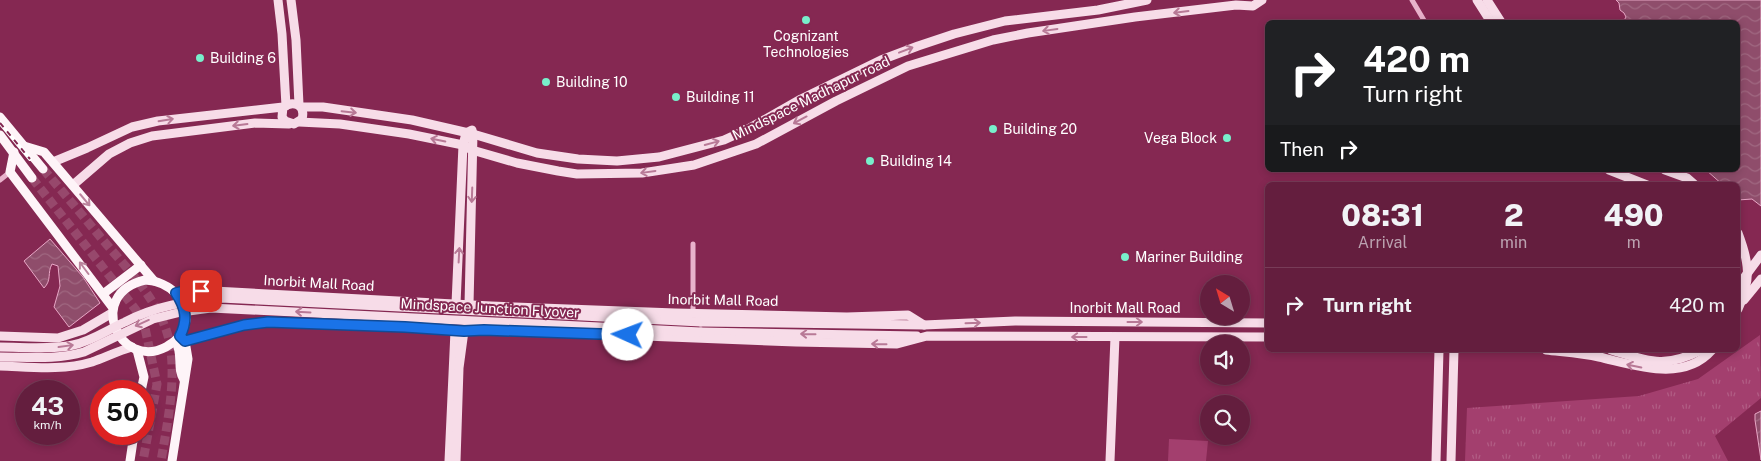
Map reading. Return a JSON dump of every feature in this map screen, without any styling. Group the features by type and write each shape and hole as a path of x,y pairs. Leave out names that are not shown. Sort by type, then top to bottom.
{"main road":[{"path":"278,0 282,34 285,107 282,117 289,124"},
{"path":"73,185 109,154 127,144 152,136 255,123 294,124 299,122 303,115 300,106 296,40 291,0"},
{"name":"Mindspace Madhapur road","path":"300,106 323,107 412,120 537,153 578,159 617,161 659,157 724,140 881,60 954,34 1005,21 1098,10 1147,0"},
{"name":"Mindspace Madhapur road","path":"299,122 340,124 409,134 463,146 517,163 577,174 642,173 694,165 756,144 836,101 912,65 994,40 1099,22 1236,5 1253,6 1262,0"},
{"path":"1477,0 1490,20"},
{"path":"1487,0 1500,20"},
{"path":"1098,10 1099,22"},
{"path":"53,162 132,127 164,119 285,107 289,103 296,103 300,106"},
{"path":"0,117 43,169"},
{"name":"Mindspace Madhapur road","path":"748,129 756,144"},
{"path":"119,133 127,144"},
{"path":"456,304 463,146 470,134"},
{"path":"469,304 473,170 470,134"},
{"path":"0,135 32,178"},
{"path":"24,146 44,152 154,281"},
{"path":"92,146 102,160"},
{"path":"14,152 10,172 103,294 112,310 112,319 118,335 124,342 135,349 143,380"},
{"path":"1614,172 1639,182"},
{"path":"1670,172 1691,182"},
{"path":"1740,239 1748,276 1747,286 1740,304"},
{"path":"1740,283 1761,255"},
{"path":"103,294 141,265"},
{"path":"1740,306 1761,279"},
{"path":"0,336 58,338 83,330 112,310 122,292 128,286 145,280 162,283 176,293 184,308 186,319 180,339 180,374 184,380 172,461"},
{"name":"Inorbit Mall Road","path":"176,293 189,290 214,291 692,314 847,317 908,315 924,325 1011,321 1265,323"},
{"path":"336,325 339,297"},
{"name":"Mindspace Junction Flyover","path":"0,347 61,347 73,345 95,338 125,321 161,307 196,300 220,298 701,322 924,325"},
{"name":"Mindspace Junction Flyover","path":"0,357 72,356 153,319 187,311 211,308 701,332 927,336"},
{"path":"628,335 629,311"},
{"name":"Inorbit Mall Road","path":"180,339 244,325 268,322 460,331 484,330 897,344 927,336 1265,337"},
{"path":"449,461 459,368 460,331"},
{"path":"1110,461 1115,337"},
{"path":"0,366 66,367 92,362 115,352 135,349 153,351 164,348 180,339"},
{"path":"1436,461 1439,352"},
{"path":"1451,461 1454,352"},
{"path":"1561,352 1597,357 1635,367 1657,370 1689,365 1700,360 1710,352"},
{"path":"1618,352 1644,360 1656,361 1685,358 1697,352"},
{"path":"455,393 456,461"},
{"path":"130,461 132,445"}],"street":[{"path":"1412,0 1425,20"},
{"path":"0,180 10,172"},
{"path":"692,314 693,244"}],"green space":[{"path":"1760,335 1761,398 1715,436 1728,461 1465,461 1467,408 1639,396 1698,379 1736,352 1740,352 1740,349"},
{"path":"1169,439 1200,441 1200,445 1208,445 1206,461 1168,461"}],"water":[{"path":"1616,0 1761,0 1761,206 1752,199 1740,200 1740,182 1720,182 1708,172 1740,172 1740,20 1624,20 1626,17 1620,10 1619,3"},
{"path":"50,239 83,277 100,303 69,327 54,307 60,286 58,266 52,264 48,282 44,288 24,261"},
{"path":"1761,411 1761,460 1755,414"}],"tunnel":[{"path":"43,169 145,290 162,319 171,351 172,379 170,406 161,461"},
{"path":"32,178 139,314 145,328 157,384 143,461"}],"railway":[{"path":"0,123 30,159"}],"place":[{"name":"Cognizant Technologies","path":"806,20"},
{"name":"Building 6","path":"200,58"},
{"name":"Building 10","path":"546,82"},
{"name":"Building 11","path":"676,97"},
{"name":"Building 20","path":"993,129"},
{"name":"Vega Block","path":"1227,138"},
{"name":"Building 14","path":"870,161"},
{"name":"Mariner Building","path":"1125,257"}],"route":[{"path":"201,291 189,290 176,293 184,308 185,327 180,336 185,341 244,325 268,322 464,331 628,335"}]}
